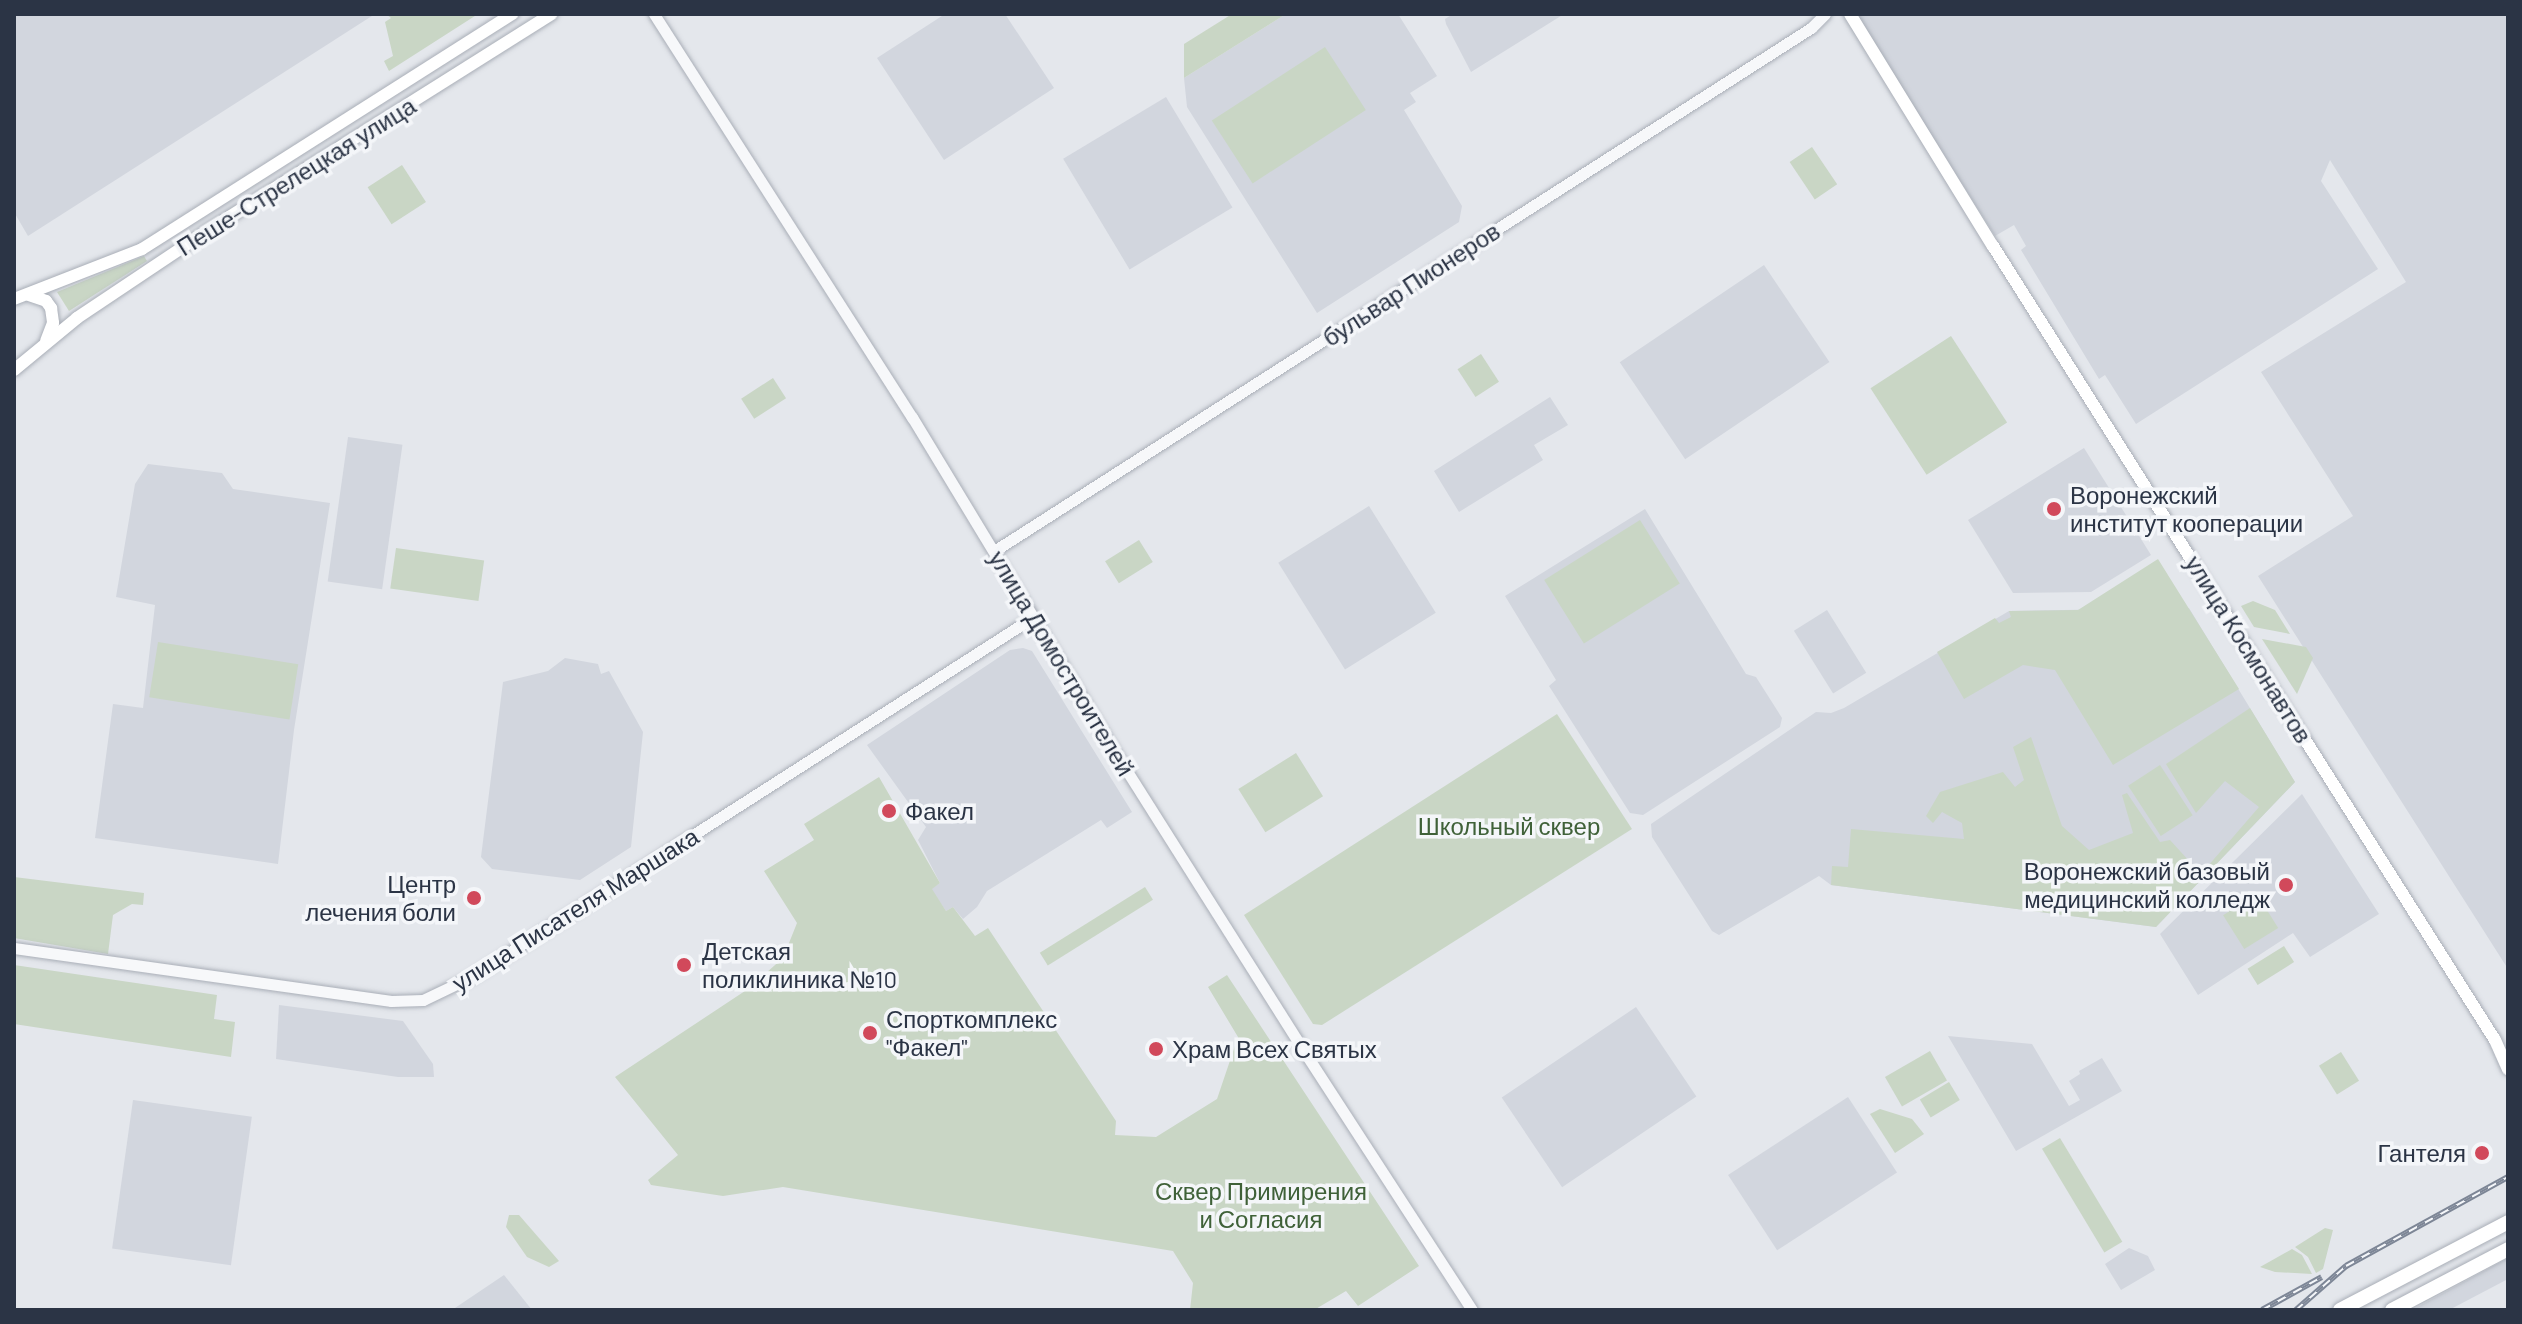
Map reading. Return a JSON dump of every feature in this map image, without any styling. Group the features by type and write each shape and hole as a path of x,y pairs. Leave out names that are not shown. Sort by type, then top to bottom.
{"main road":[{"name":"Пеше-Стрелецкая улица","path":"14,299 142,249 513,14"},
{"name":"Пеше-Стрелецкая улица","path":"14,370 45,344 207,231 551,14"},
{"name":"улица Космонавтов","path":"1850,14 1976,221 2495,1040 2508,1069"},
{"path":"27,294 46,301 51,308 53,323 45,344"},
{"name":"улица Космонавтов","path":"2495,1040 2508,1049"},
{"path":"2340,1310 2508,1222"},
{"path":"2392,1310 2508,1249"}],"street":[{"name":"улица Домостроителей","path":"654,14 994,551 1032,618 1300,1045 1472,1310"},
{"name":"бульвар Пионеров","path":"994,551 1811,28 1825,14"},
{"name":"улица Писателя Маршака","path":"14,948 391,1001 423,1000 471,977 1032,618"}],"shaded area":[{"path":"14,14 375,14 28,236 14,212"},
{"path":"945,14 1005,14 1054,88 944,160 877,58"},
{"path":"1286,14 1398,14 1437,76 1410,93 1416,102 1404,110 1462,206 1459,222 1317,313 1187,107 1184,78"},
{"path":"1453,14 1564,14 1471,72 1446,24 1445,19"},
{"path":"1855,14 2508,14 2508,969 2258,576 2353,516 2261,372 2406,282 2330,160 2321,181 2378,269 2136,424 2105,375 2099,379 2021,250 2026,246 2014,225 1995,236"},
{"path":"1166,97 1232,208 1130,269 1063,159"},
{"path":"1764,265 1829,362 1685,459 1620,362"},
{"path":"1550,397 1568,425 1534,445 1543,460 1459,512 1434,471"},
{"path":"348,437 402,445 382,589 328,582"},
{"name":"Воронежский институт кооперации","path":"2084,448 2151,555 2091,592 2013,593 1968,520"},
{"path":"148,464 222,473 233,489 330,503 294,730 278,864 95,838 113,704 143,708 155,605 116,597 135,484"},
{"path":"1369,506 1436,613 1345,670 1278,563"},
{"path":"1645,509 1746,674 1756,677 1782,718 1780,727 1643,815 1630,813 1549,686 1556,680 1505,596"},
{"path":"2189,608 2295,782 2156,927 1831,885 1819,876 1719,935 1712,931 1652,837 1651,824 1816,712 1831,713 1844,708 2009,611"},
{"path":"1827,610 1866,673 1833,693 1794,631"},
{"path":"1023,648 1032,651 1132,812 1107,828 1101,820 987,891 977,907 963,919 953,907 946,911 931,889 940,883 918,840 926,827 867,745 1010,650"},
{"path":"565,658 598,664 601,674 609,671 643,732 631,847 580,880 492,869 481,857 503,682 548,671"},
{"name":"Воронежский базовый медицинский колледж","path":"2302,794 2379,914 2310,957 2293,933 2198,995 2160,934"},
{"path":"279,1005 403,1021 433,1064 434,1077 398,1077 276,1059"},
{"path":"1636,1007 1696,1097 1562,1187 1502,1098"},
{"path":"1948,1036 2032,1044 2069,1106 2080,1100 2069,1081 2080,1074 2079,1071 2102,1058 2122,1091 2016,1151"},
{"path":"1848,1097 1897,1172 1777,1250 1728,1175"},
{"path":"133,1100 252,1117 231,1265 112,1249"},
{"path":"2129,1248 2148,1256 2155,1270 2121,1290 2105,1264"},
{"path":"2508,1258 2508,1279 2449,1310 2412,1310"},
{"path":"504,1275 532,1310 452,1310"}],"green space":[{"path":"386,14 478,14 389,71 384,61 393,56 385,22 391,18"},
{"path":"1232,14 1286,14 1184,78 1184,44"},
{"path":"1325,47 1366,110 1253,183 1212,121"},
{"path":"1812,147 1837,184 1815,199 1790,162"},
{"path":"402,165 426,202 392,224 368,187"},
{"path":"144,256 147,261 69,311 57,292"},
{"path":"1951,336 2007,422 1927,475 1870,388"},
{"path":"1481,354 1499,382 1475,397 1458,369"},
{"path":"773,378 786,398 754,419 741,399"},
{"path":"1640,520 1680,584 1584,643 1544,580"},
{"path":"1139,540 1153,562 1119,583 1105,561"},
{"path":"396,548 484,560 478,601 390,589"},
{"path":"2158,559 2239,689 2113,765 2055,670 2023,665 1964,699 1937,652 1995,618 1999,623 2011,617 2009,611 2078,610"},
{"path":"2253,601 2275,610 2290,634 2254,627 2241,606"},
{"path":"2262,639 2306,647 2313,658 2297,694"},
{"path":"158,642 298,664 289,720 149,697"},
{"path":"2250,708 2295,782 2156,927 1831,885 1832,866 1848,867 1851,829 1964,839 1962,823 1942,812 1933,823 1926,816 1940,792 2003,772 2015,787 2024,780 2013,747 2031,737 2062,826 2089,850 2133,833 2122,795 2127,793 2160,842 2170,840 2201,874 2259,807 2225,781 2196,813 2166,764"},
{"name":"Школьный сквер","path":"1557,714 1632,829 1322,1025 1313,1024 1244,915"},
{"path":"1296,753 1323,796 1265,832 1238,789"},
{"path":"2160,765 2193,815 2161,836 2128,786"},
{"name":"Спорткомплекс \"Факел\"","path":"879,777 940,883 932,889 946,911 953,907 975,936 988,928 1116,1121 1115,1135 1156,1137 1217,1099 1238,1037 1208,987 1227,975 1419,1266 1358,1306 1346,1291 1314,1310 1190,1310 1193,1283 1173,1251 783,1187 723,1196 651,1185 648,1180 678,1155 615,1077 748,989 783,958 797,923 764,871 814,840 804,824"},
{"path":"14,877 144,893 143,905 132,904 113,915 108,954 14,938"},
{"path":"1145,887 1153,900 1048,965 1040,953"},
{"path":"2257,894 2278,928 2244,949 2223,915"},
{"path":"2284,946 2294,962 2258,985 2248,969"},
{"path":"14,965 217,995 214,1019 235,1022 231,1057 14,1024"},
{"path":"1930,1051 1947,1080 1902,1106 1885,1077"},
{"path":"2341,1052 2359,1081 2337,1095 2319,1066"},
{"path":"1949,1082 1960,1100 1931,1118 1920,1100"},
{"path":"1880,1109 1912,1119 1924,1134 1895,1153 1870,1114"},
{"path":"2060,1138 2122,1242 2104,1253 2042,1149"},
{"path":"509,1215 519,1215 559,1261 549,1267 527,1257 506,1227"},
{"path":"2325,1228 2333,1230 2323,1269 2316,1273 2308,1257 2295,1247"},
{"path":"2292,1249 2302,1255 2312,1274 2275,1272 2260,1267"}],"railway":[{"path":"2296,1310 2346,1266 2508,1177"},
{"path":"2262,1310 2322,1277"}],"place":[{"name":"Воронежский институт кооперации","path":"2054,509"},
{"name":"Факел","path":"889,811"},
{"name":"Воронежский базовый медицинский колледж","path":"2286,885"},
{"name":"Центр лечения боли","path":"474,898"},
{"name":"Детская поликлиника №10","path":"684,965"},
{"name":"Спорткомплекс \"Факел\"","path":"870,1033"},
{"name":"Храм Всех Святых","path":"1156,1049"},
{"name":"Гантеля","path":"2482,1153"}],"park label":[{"name":"Сквер Примирения и Согласия","path":"1261,1205"}]}
